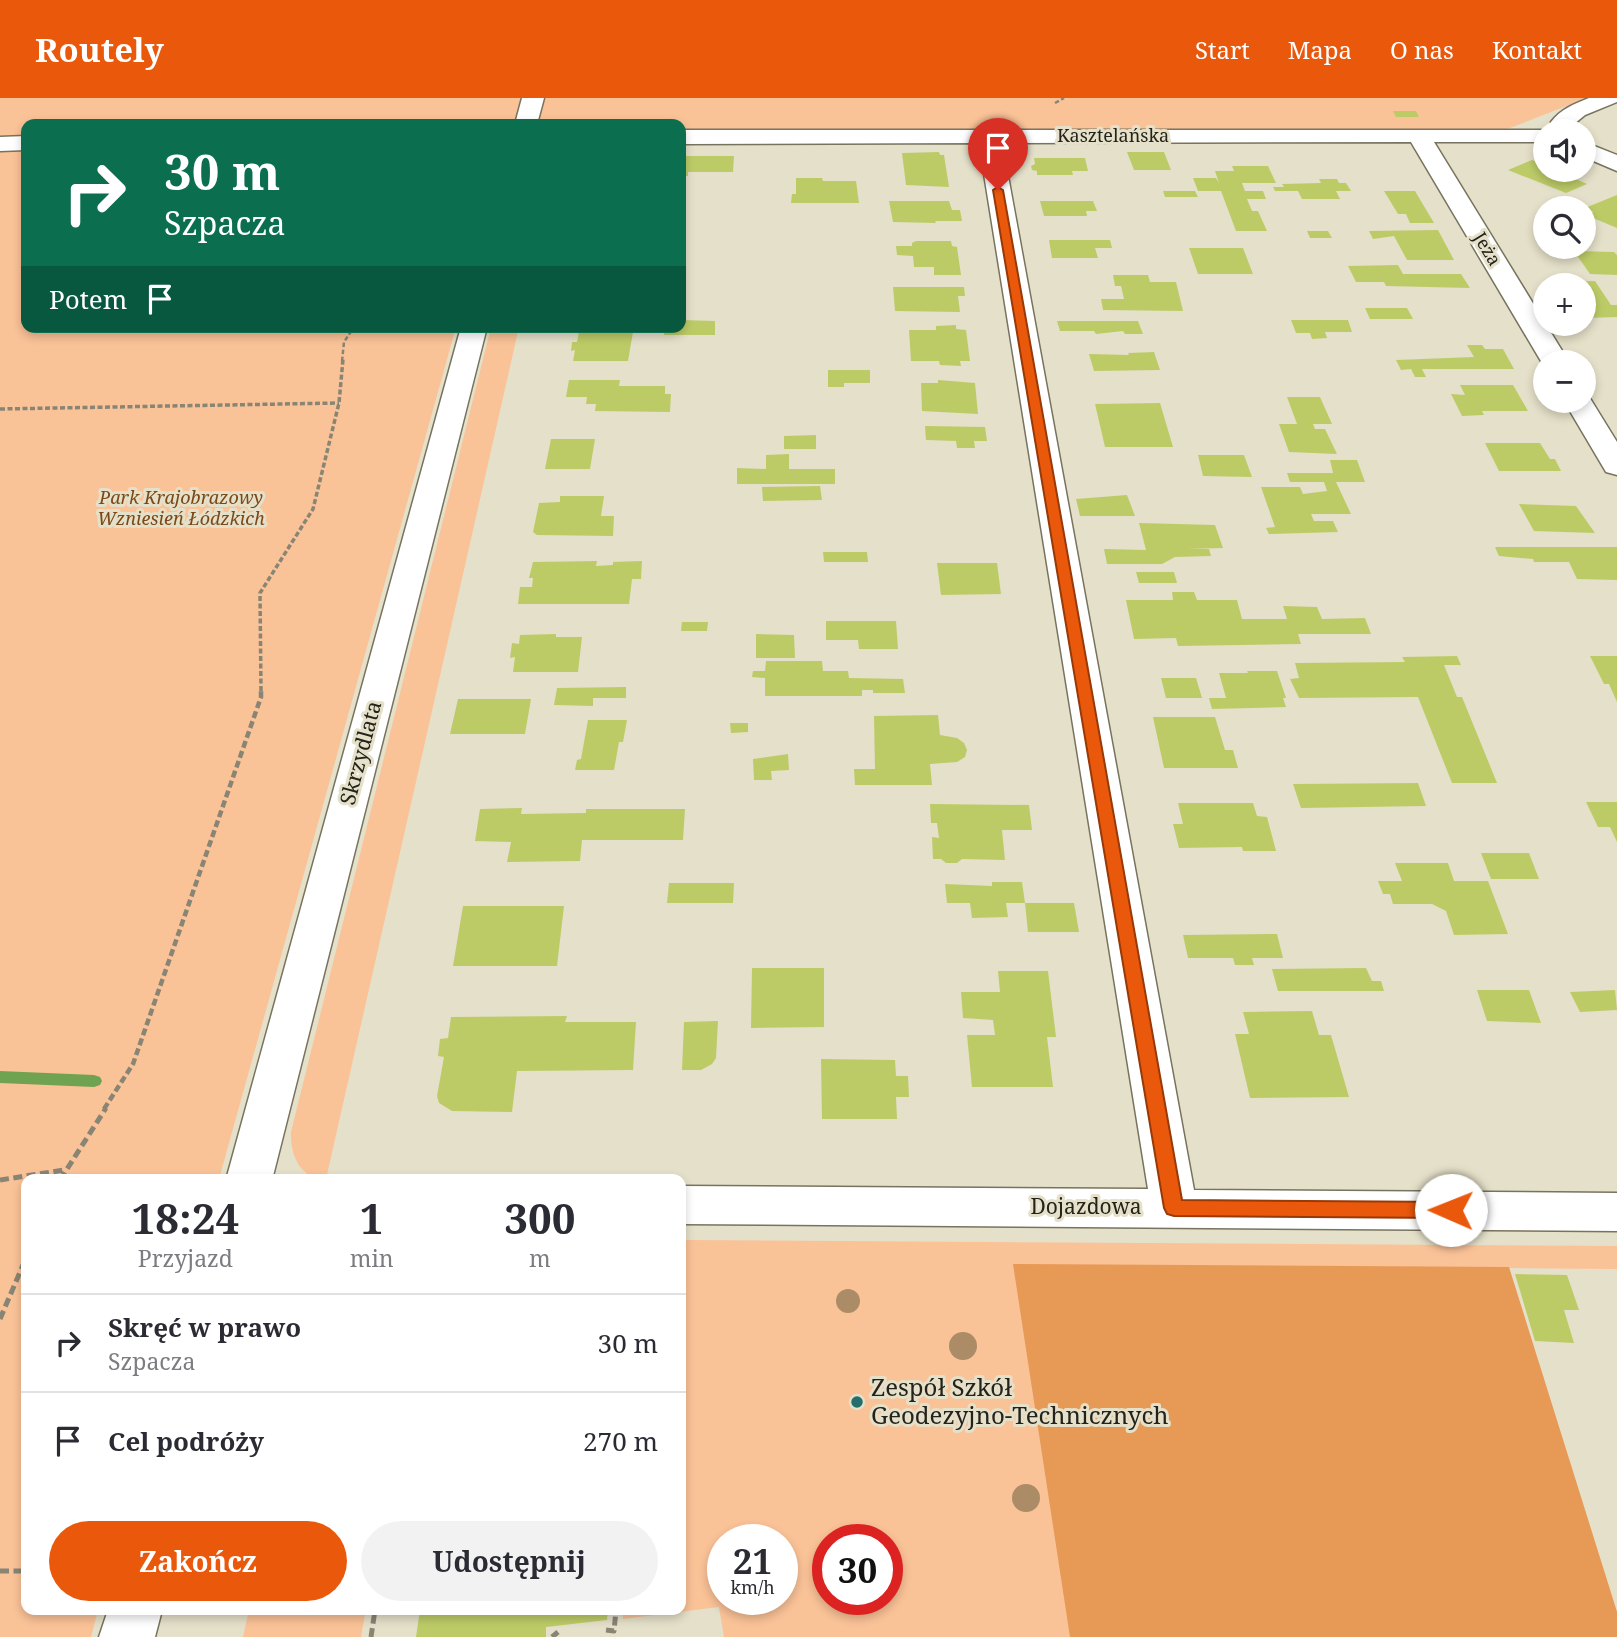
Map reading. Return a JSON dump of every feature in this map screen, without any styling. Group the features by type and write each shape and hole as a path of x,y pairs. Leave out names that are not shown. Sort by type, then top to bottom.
{"street":[{"path":"527,119 533,98"},
{"path":"1564,119 1609,98"},
{"name":"Jeża","path":"1418,135 1548,350"},
{"name":"Kasztelańska","path":"686,137 1533,135"},
{"path":"989,136 1174,1208"},
{"path":"0,144 21,143"},
{"path":"1596,154 1617,164"},
{"name":"Skrzydlata","path":"251,1174 472,333"},
{"path":"1585,413 1617,466"},
{"name":"Dojazdowa","path":"686,1205 1617,1212"},
{"path":"128,1637 134,1615"}],"path":[{"path":"62,1174 133,1064 261,697 260,593 313,509 339,403 344,342 350,333"},
{"path":"0,409 339,403"},
{"path":"38,1174 64,1170"},
{"path":"0,1180 21,1177"},
{"path":"0,1319 21,1270"},
{"path":"0,1571 21,1571"},
{"path":"371,1637 375,1615"},
{"path":"606,1630 614,1631 616,1615"}],"green space":[{"name":"Park Krajobrazowy Wzniesień Łódzkich","path":"0,98 1587,98 1505,130 686,131 686,119 21,119 21,333 454,333 220,1174 21,1174 21,1615 97,1615 91,1637 0,1637"},
{"path":"490,333 518,333 327,1174 308,1174 303,1170 292,1149 291,1132"},
{"path":"686,1240 1617,1246 1617,1269 1509,1268 1617,1612 1617,1637 724,1637 720,1615 798,1615 798,1524 707,1524 707,1608 686,1611"},
{"path":"248,1615 365,1615 361,1637 243,1637"},
{"path":"623,1615 655,1615 623,1619"}],"shaded area":[{"path":"1013,1264 1509,1267 1617,1612 1617,1637 1070,1637"}],"building":[{"path":"1393,111 1416,111 1419,117 1396,117"},
{"path":"939,152 944,155 949,187 906,185 902,153"},
{"path":"1127,152 1164,152 1171,170 1134,170"},
{"path":"686,156 734,156 733,172 688,172 686,176"},
{"path":"1034,158 1085,158 1088,171 1072,171 1073,175 1037,175 1037,171 1032,170 1031,166 1035,164"},
{"path":"1533,160 1533,180 1508,170"},
{"path":"1232,166 1268,166 1276,183 1242,183 1245,191 1263,191 1266,199 1247,199 1252,211 1258,211 1267,231 1236,231 1221,191 1198,191 1193,178 1216,178 1219,183 1215,171 1234,171"},
{"path":"796,178 856,181 859,203 791,203 792,194 796,194"},
{"path":"1319,179 1337,179 1339,183 1346,183 1351,191 1336,191 1340,199 1302,199 1298,191 1275,191 1273,187 1284,187 1282,184 1321,183"},
{"path":"1538,182 1587,184 1566,193"},
{"path":"1163,191 1195,191 1198,197 1165,197"},
{"path":"1384,191 1415,191 1434,223 1410,223 1406,214 1398,214"},
{"path":"1617,195 1617,228 1596,219 1596,204"},
{"path":"889,201 949,201 952,210 960,210 962,221 893,222"},
{"path":"1040,201 1093,201 1097,211 1086,211 1087,216 1044,216"},
{"path":"1438,230 1454,260 1407,260 1394,236 1373,239 1369,231"},
{"path":"1307,231 1328,231 1332,238 1310,238"},
{"path":"1049,240 1110,240 1112,248 1095,248 1098,258 1052,258"},
{"path":"916,241 951,241 952,246 957,247 961,275 934,275 934,267 914,267 913,256 897,255 896,246 912,246"},
{"path":"1189,248 1243,248 1253,274 1198,274"},
{"path":"1596,252 1614,252 1617,255 1617,275 1589,273 1580,259 1596,259"},
{"path":"1398,265 1403,274 1461,274 1470,288 1386,286 1384,282 1356,282 1348,266"},
{"path":"1113,275 1148,275 1150,282 1176,282 1183,311 1103,310 1101,299 1124,299 1121,286 1115,286"},
{"path":"1596,282 1611,305 1617,305 1617,317 1596,318"},
{"path":"893,287 964,287 965,296 958,296 960,312 895,311"},
{"path":"1365,308 1407,308 1413,319 1370,319"},
{"path":"686,320 715,321 715,335 664,335 686,333"},
{"path":"1291,320 1348,320 1352,332 1325,332 1327,338 1312,339 1310,333 1296,333"},
{"path":"1057,321 1138,321 1143,334 1125,334 1123,331 1096,334 1094,331 1060,331"},
{"path":"956,325 956,329 966,330 970,361 960,361 961,366 940,365 939,361 911,361 909,330 936,330 936,326"},
{"path":"579,333 633,333 628,361 573,361 575,350 571,351 572,342 577,342"},
{"path":"1467,345 1503,349 1514,369 1422,369 1426,377 1415,377 1411,369 1401,370 1396,360 1474,357"},
{"path":"1154,352 1160,370 1094,371 1089,354 1129,355 1128,353"},
{"path":"828,370 870,370 870,383 844,383 844,387 828,387"},
{"path":"569,380 620,380 619,386 665,386 665,394 671,394 670,412 595,411 596,404 586,404 587,397 566,397"},
{"path":"938,380 975,383 978,414 922,411 921,383 938,383"},
{"path":"1460,385 1513,385 1528,411 1482,411 1484,415 1462,416 1451,394 1465,395"},
{"path":"1287,397 1320,397 1332,424 1313,424 1315,429 1325,429 1337,454 1289,452 1279,424 1297,424"},
{"path":"1160,403 1173,447 1105,447 1095,404"},
{"path":"925,426 985,427 987,441 974,441 975,448 957,448 956,441 926,440"},
{"path":"816,435 816,449 784,449 784,436"},
{"path":"551,439 595,439 590,469 545,469"},
{"path":"1485,443 1540,443 1550,459 1555,459 1561,471 1499,471"},
{"path":"789,454 789,469 835,469 835,484 737,484 737,468 766,469 766,455"},
{"path":"1198,455 1244,455 1252,477 1203,476"},
{"path":"1330,460 1357,460 1365,482 1336,482 1351,514 1311,514 1314,521 1333,521 1338,532 1269,534 1266,528 1275,527 1261,487 1300,487 1303,494 1327,491 1324,482 1290,482 1287,473 1333,473"},
{"path":"820,486 822,500 763,501 762,487"},
{"path":"1127,495 1135,516 1080,516 1076,499"},
{"path":"560,496 604,496 601,516 614,516 613,536 537,535 533,532 539,503 560,502"},
{"path":"1519,504 1576,506 1595,533 1534,531"},
{"path":"1139,523 1215,525 1223,548 1187,549 1209,549 1211,556 1175,557 1162,564 1107,564 1104,549 1146,550"},
{"path":"1495,547 1617,547 1617,580 1577,579 1569,562 1534,562 1533,559 1499,556"},
{"path":"823,552 867,552 868,562 824,562"},
{"path":"597,561 596,566 613,565 613,562 642,561 641,579 632,579 629,604 518,604 520,587 532,587 533,578 529,578 533,562"},
{"path":"937,563 997,563 1001,594 941,595"},
{"path":"1136,572 1174,572 1177,583 1139,583"},
{"path":"1172,592 1194,592 1197,600 1237,600 1242,619 1287,619 1283,606 1317,607 1322,619 1365,618 1371,634 1298,634 1301,644 1178,646 1176,638 1134,639 1126,600 1173,600"},
{"path":"826,621 896,621 898,649 859,649 858,640 826,640"},
{"path":"682,622 708,622 707,631 681,631"},
{"path":"556,634 556,637 582,637 578,672 513,672 515,657 510,658 512,643 519,644 520,635"},
{"path":"756,634 794,635 795,658 756,658"},
{"path":"1457,656 1461,665 1444,665 1457,697 1462,697 1497,783 1452,783 1418,697 1299,698 1290,679 1299,678 1295,663 1405,662 1402,657"},
{"path":"1590,656 1617,656 1617,702 1609,684 1604,684"},
{"path":"766,661 822,661 823,671 848,671 849,678 903,679 905,693 873,693 873,690 862,690 862,696 765,696 765,678 752,677 753,671 765,671"},
{"path":"1247,671 1277,671 1286,698 1283,698 1286,707 1212,709 1209,698 1226,698 1219,673 1248,673"},
{"path":"1161,678 1196,678 1202,698 1166,698"},
{"path":"626,687 626,698 593,698 593,706 554,705 557,688"},
{"path":"458,699 531,699 525,734 450,734"},
{"path":"938,715 940,735 957,738 964,743 967,750 965,757 957,762 930,764 932,785 855,785 854,769 875,769 874,716"},
{"path":"1153,717 1215,717 1225,750 1233,750 1238,768 1164,768"},
{"path":"588,720 627,720 623,742 619,742 614,770 575,770 577,760 581,759"},
{"path":"730,723 748,723 748,732 731,733"},
{"path":"788,754 789,770 771,771 772,780 754,780 753,759"},
{"path":"1418,783 1426,806 1301,808 1293,784"},
{"path":"1586,802 1617,802 1617,842 1610,827 1598,827"},
{"path":"1178,803 1253,803 1257,816 1267,817 1276,851 1243,851 1242,847 1179,848 1173,824 1183,824"},
{"path":"930,804 1029,805 1032,830 1002,830 1005,860 962,859 957,863 946,863 941,859 933,859 932,837 939,838 937,823 931,823"},
{"path":"522,808 521,814 586,813 586,809 685,809 683,840 582,840 580,861 507,862 511,842 475,841 480,809"},
{"path":"1481,853 1529,853 1539,879 1491,879"},
{"path":"1395,863 1448,863 1454,881 1488,881 1508,934 1454,935 1446,911 1432,904 1393,904 1390,894 1383,894 1378,881 1402,881"},
{"path":"992,882 1022,882 1025,903 1006,903 1008,917 972,918 970,903 947,903 945,884 992,886"},
{"path":"669,883 734,883 733,903 667,903"},
{"path":"1025,903 1074,903 1079,932 1028,932"},
{"path":"463,906 564,906 557,966 453,966"},
{"path":"1277,934 1283,958 1252,958 1254,965 1235,965 1233,958 1188,958 1183,935"},
{"path":"752,968 824,968 824,1027 751,1028"},
{"path":"1366,968 1372,981 1381,981 1384,991 1278,991 1272,969"},
{"path":"998,971 1048,971 1056,1037 1047,1037 1053,1087 972,1087 967,1035 995,1035 993,1020 963,1018 961,992 1000,992"},
{"path":"1477,990 1529,990 1541,1023 1487,1021"},
{"path":"1615,990 1617,1010 1580,1012 1570,992"},
{"path":"1312,1011 1319,1035 1331,1035 1349,1097 1250,1098 1235,1034 1249,1034 1243,1012"},
{"path":"567,1016 565,1022 636,1022 633,1070 517,1071 512,1112 452,1111 439,1103 437,1096 444,1057 438,1056 440,1039 448,1038 451,1017"},
{"path":"718,1021 716,1058 712,1064 701,1070 682,1070 684,1022"},
{"path":"821,1059 895,1060 896,1076 908,1076 909,1097 896,1097 897,1119 822,1119"},
{"path":"1515,1274 1567,1275 1579,1310 1564,1310 1574,1343 1535,1341"},
{"path":"419,1615 608,1615 607,1620 546,1627 546,1637 416,1637"}],"waterway":[{"path":"0,1077 94,1081"}],"place":[{"name":"Zespół Szkół Geodezyjno-Technicznych","path":"857,1402"}],"route":[{"path":"998,190 1174,1208 1451,1210"}]}
